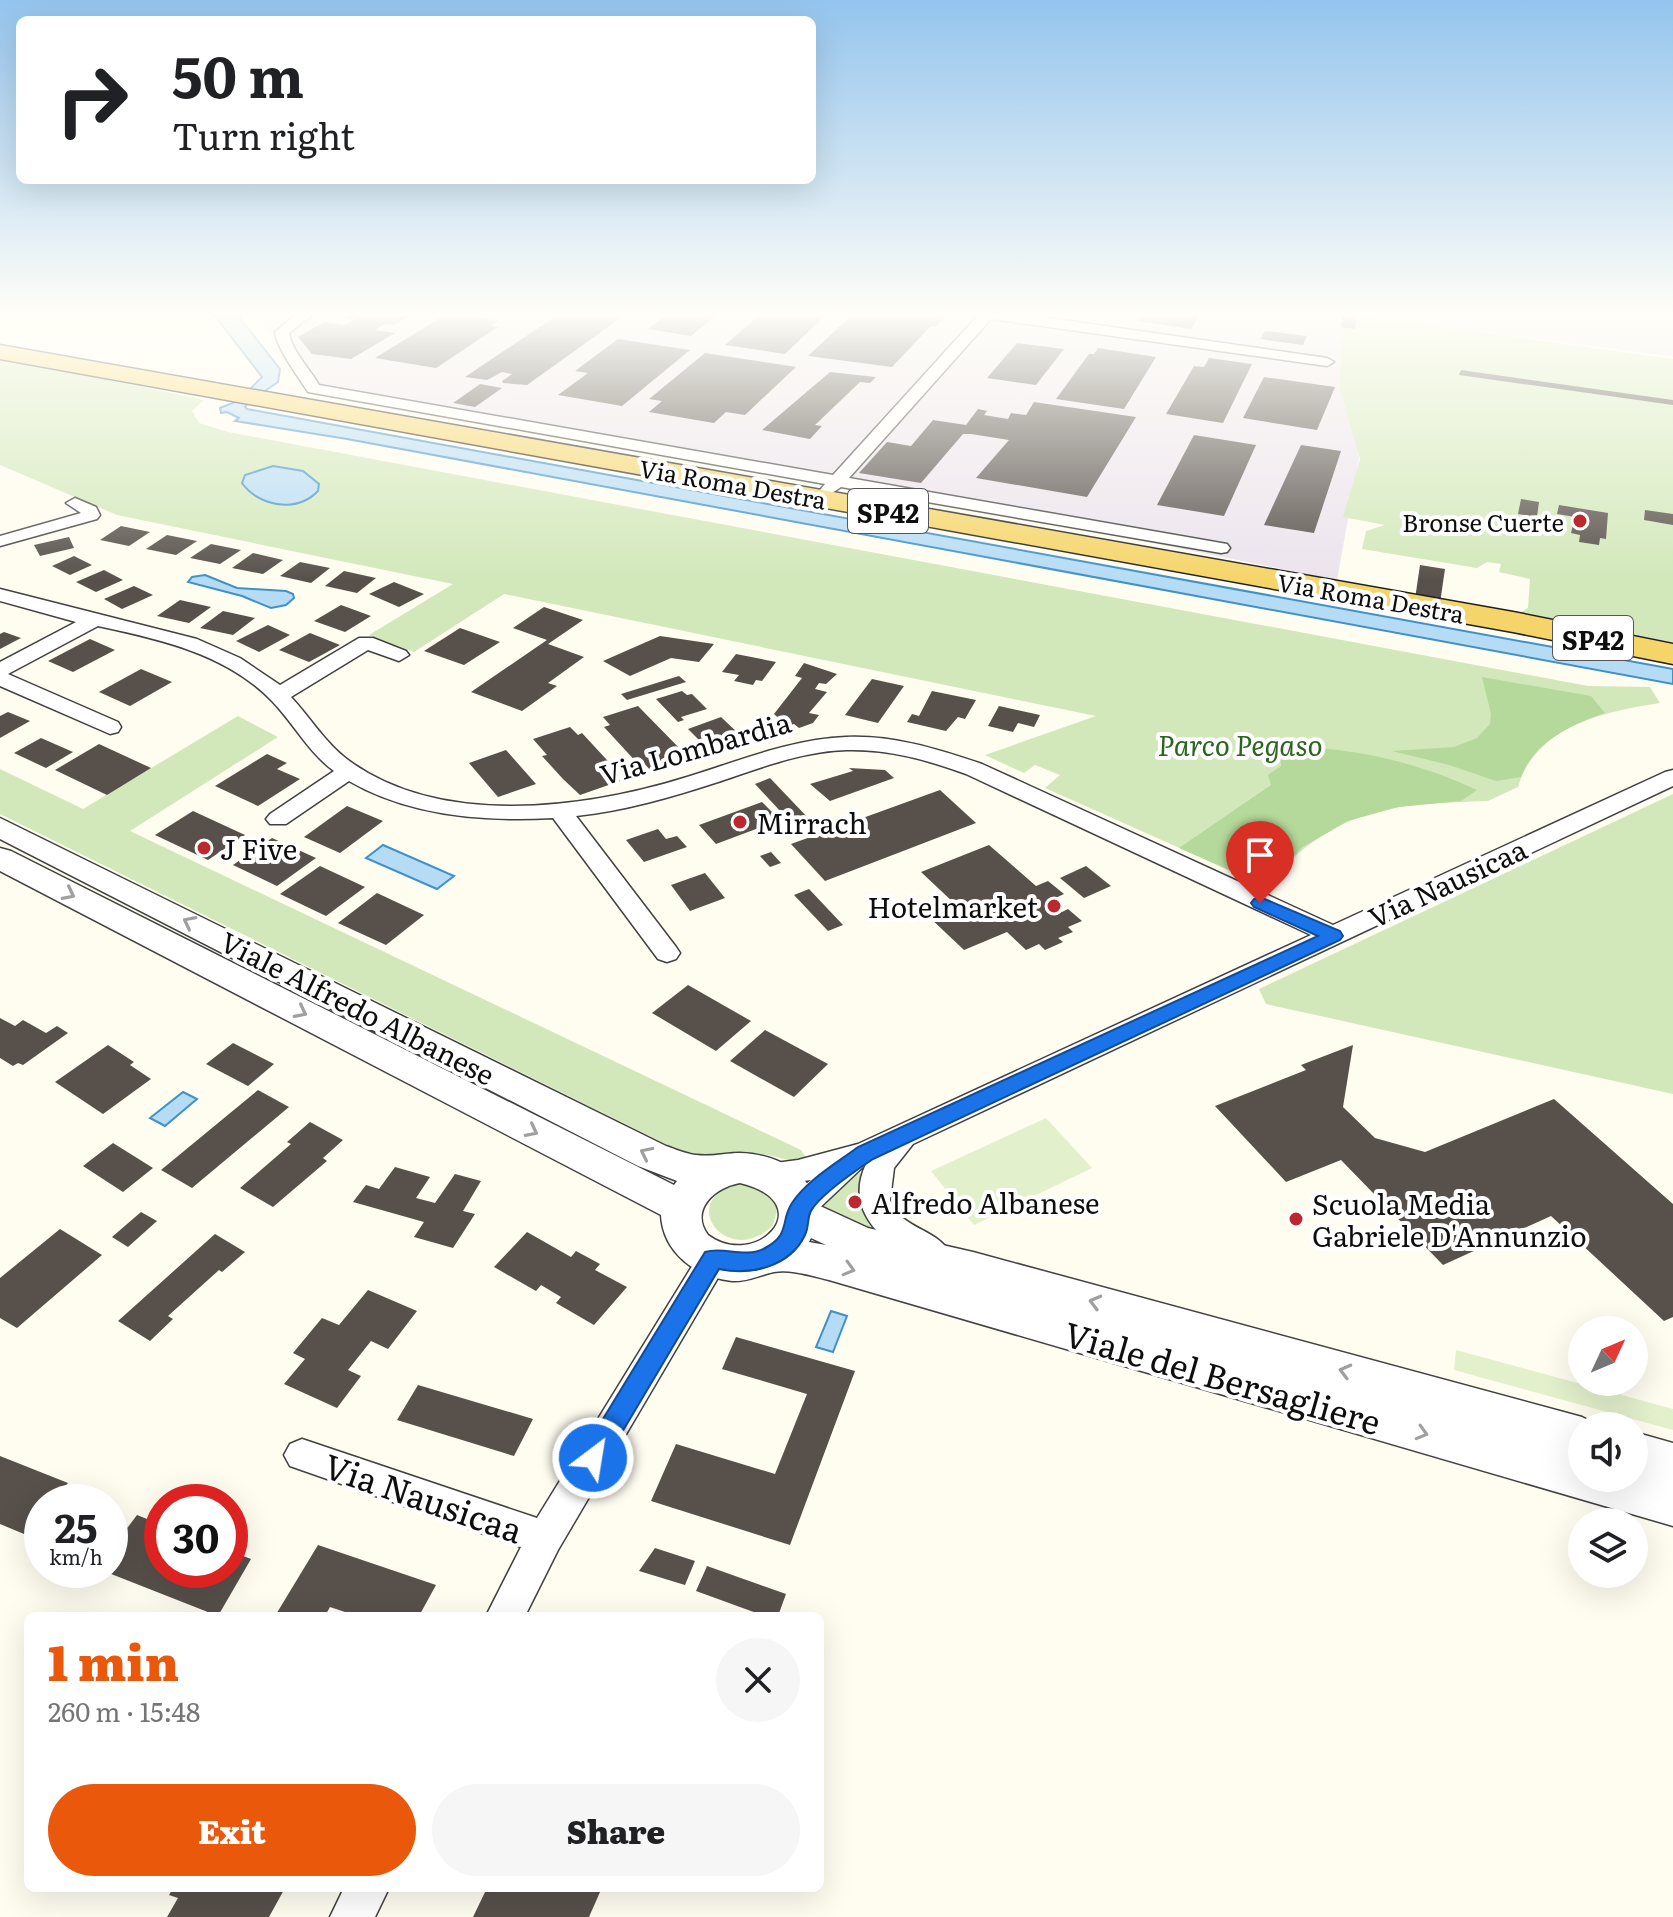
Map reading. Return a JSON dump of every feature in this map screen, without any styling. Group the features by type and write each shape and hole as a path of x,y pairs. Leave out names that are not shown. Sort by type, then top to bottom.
{"main road":[{"name":"Via Roma Destra","path":"281,401 829,490 1673,654"},
{"name":"Via Roma Destra","path":"1513,622 1673,646"}],"street":[{"path":"377,401 829,490 1221,548"},
{"path":"829,490 909,401"},
{"path":"6,538 75,522 91,515 90,511 75,503"},
{"name":"Via Lombardia","path":"0,595 60,615 188,642 243,668 279,695 322,748 349,771 388,792 438,805 495,812 598,807 655,794 799,748 845,742 883,744 932,754 974,769 1334,936"},
{"path":"0,670 93,621"},
{"path":"279,695 366,642 399,655"},
{"path":"0,678 110,727"},
{"path":"278,819 349,771"},
{"name":"Via Nausicaa","path":"800,1211 837,1173 866,1153 1673,777"},
{"path":"559,810 667,953"},
{"name":"Viale Alfredo Albanese","path":"0,827 652,1156 689,1170 721,1172"},
{"name":"Viale Alfredo Albanese","path":"0,858 683,1208"},
{"path":"1288,916 1306,949"},
{"name":"Via Nausicaa","path":"916,1129 882,1160 875,1179 876,1205 883,1220 898,1234 954,1264"},
{"name":"Via Nausicaa","path":"771,1173 798,1172 866,1153"},
{"path":"740,1168 771,1173 788,1185 800,1211 796,1232 787,1245 773,1255 743,1262 713,1259 689,1242 680,1218 692,1190 704,1179 740,1168"},
{"name":"Viale del Bersagliere","path":"800,1211 860,1243 954,1264 1568,1434"},
{"name":"Viale del Bersagliere","path":"773,1255 829,1263 1673,1504"},
{"name":"Via Nausicaa","path":"507,1612 545,1538 713,1259"},
{"name":"Via Nausicaa","path":"302,1455 545,1538"},
{"path":"1648,1457 1673,1464"},
{"path":"352,1917 365,1892"}],"shaded area":[{"path":"404,401 1352,401 1359,458 1337,580 714,455"}],"green space":[{"name":"Parco Pegaso","path":"0,401 202,401 192,411 199,423 228,432 1588,686 1650,687 1660,703 1617,711 1575,725 1540,749 1527,766 1518,787 1488,801 1393,808 1340,825 1291,860 1267,887 1045,788 1060,775 1035,765 1024,773 985,755 1096,716 504,594 414,652 369,635 453,584 117,515 0,465"},
{"path":"1344,401 1673,401 1673,642 1514,616 1528,608 1530,579 1499,572 1501,564 1487,562 1477,568 1362,549 1366,531 1385,525 1343,517 1360,459"},
{"path":"1482,677 1591,696 1605,713 1555,736 1535,754 1521,777 1496,781 1392,751 1454,747 1477,738 1490,724 1491,714"},
{"path":"238,716 278,737 130,831 801,1150 809,1162 752,1153 691,1153 666,1144 0,814 0,769 83,809"},
{"path":"1299,747 1345,751 1390,760 1477,790 1461,801 1398,807 1348,821 1301,848 1267,887 1179,848 1271,785 1268,775 1281,766 1280,755 1285,749"},
{"path":"1673,794 1673,1094 1266,1004 1259,989"},
{"path":"1046,1118 1092,1168 974,1225 931,1171"},
{"path":"865,1171 887,1240 821,1207 821,1200 853,1176"},
{"path":"737,1185 761,1190 778,1207 773,1225 756,1237 740,1240 726,1236 715,1228 710,1216 710,1204 719,1193"},
{"path":"1456,1350 1568,1380 1568,1396 1625,1396 1673,1409 1673,1430 1648,1423 1648,1412 1607,1412 1454,1370"}],"water":[{"path":"237,401 250,401 245,407 247,409 1673,669 1673,684 347,439 235,421 239,418 227,412 221,413 220,408"},
{"path":"273,466 303,471 319,484 318,491 300,502 278,504 258,497 242,483 245,475"},
{"path":"205,575 237,588 286,591 294,598 286,605 271,608 242,596 188,582 192,577"},
{"path":"383,845 454,876 437,889 366,858"},
{"path":"183,1092 197,1099 165,1126 150,1118"},
{"path":"831,1311 847,1316 833,1352 816,1347"}],"building":[{"path":"455,401 483,401 475,407 453,403"},
{"path":"596,401 628,401 622,406"},
{"path":"661,401 759,401 745,415 726,412 714,423 649,412"},
{"path":"795,401 840,401 815,425 822,426 810,439 762,430"},
{"path":"1073,401 1129,401 1124,409"},
{"path":"1173,401 1234,401 1223,423 1166,414"},
{"path":"1251,401 1329,401 1317,430 1243,418"},
{"path":"1648,401 1673,401 1673,405"},
{"path":"1034,402 1136,417 1087,497 976,478 1009,440 971,434 963,434 921,483 859,473 887,442 911,446 933,420 966,425 978,409 987,411 984,415 1008,419 1011,413 1026,415"},
{"path":"1194,435 1256,445 1224,516 1157,505"},
{"path":"1301,445 1341,451 1314,533 1264,525"},
{"path":"1521,499 1539,502 1537,517 1518,514"},
{"path":"1559,505 1608,513 1606,539 1600,538 1599,545 1579,542 1580,535 1571,533 1575,517 1557,514"},
{"path":"1645,510 1673,514 1673,525 1644,520"},
{"path":"1544,518 1565,521 1564,532 1543,529"},
{"path":"121,526 150,532 129,546 100,540"},
{"path":"167,535 197,541 176,555 146,549"},
{"path":"69,537 74,548 40,556 34,545"},
{"path":"211,544 241,550 220,564 190,558"},
{"path":"253,553 283,560 263,574 232,568"},
{"path":"74,556 92,565 70,575 52,566"},
{"path":"300,562 330,568 311,583 280,576"},
{"path":"1420,565 1445,569 1440,603 1415,599"},
{"path":"104,570 123,580 96,592 76,582"},
{"path":"344,571 376,578 357,593 325,586"},
{"path":"394,582 424,594 399,607 369,594"},
{"path":"134,586 153,595 122,609 104,599"},
{"path":"180,600 211,607 189,623 157,616"},
{"path":"341,605 371,616 345,632 314,621"},
{"path":"544,607 583,620 548,644 584,657 548,683 557,686 522,711 471,692 547,640 513,628"},
{"path":"223,611 255,618 233,635 200,628"},
{"path":"268,625 290,635 259,652 236,641"},
{"path":"460,628 500,642 464,665 424,651"},
{"path":"4,632 21,638 0,649 0,634"},
{"path":"310,633 340,645 309,662 279,650"},
{"path":"660,636 714,644 699,662 671,658 630,676 603,661"},
{"path":"90,639 115,650 73,672 48,661"},
{"path":"736,654 776,662 762,681 756,680 753,685 734,681 739,675 722,672"},
{"path":"804,663 837,674 826,684 819,683 815,689 827,692 809,713 819,715 813,723 799,728 794,724 787,726 774,714 802,678 795,676"},
{"path":"141,669 172,682 130,706 99,692"},
{"path":"679,676 686,682 627,700 621,694"},
{"path":"872,679 904,686 878,723 845,715"},
{"path":"682,691 692,694 707,709 681,717 684,720 678,722 656,699"},
{"path":"932,691 976,700 965,719 958,717 946,731 907,722 912,714 919,716"},
{"path":"638,706 688,757 650,770 644,763 639,765 604,727 610,725 603,717"},
{"path":"999,706 1040,715 1034,727 1018,723 1013,732 988,726"},
{"path":"8,712 30,721 0,738 0,716"},
{"path":"721,717 740,735 706,747 688,729"},
{"path":"570,727 578,735 582,733 618,772 613,774 620,781 580,795 563,779 542,756 547,755 533,739"},
{"path":"41,738 73,752 46,768 14,753"},
{"path":"99,744 151,768 107,795 55,770"},
{"path":"506,750 536,784 498,797 469,763"},
{"path":"267,754 287,763 277,769 300,779 258,806 215,786"},
{"path":"849,768 885,770 894,778 830,801 810,784 853,771"},
{"path":"770,778 811,821 795,827 755,784"},
{"path":"940,790 976,823 825,881 791,844"},
{"name":"Mirrach","path":"762,802 780,820 716,844 699,825"},
{"path":"347,806 383,821 340,853 304,837"},
{"name":"J Five","path":"193,811 245,835 208,860 155,835"},
{"path":"658,829 666,839 677,836 687,847 644,862 626,840"},
{"path":"272,838 316,858 277,886 233,865"},
{"path":"989,845 1036,886 1048,881 1064,894 1049,901 1062,912 1068,909 1082,921 1068,927 1073,932 1058,938 1063,942 1045,950 1039,944 1026,950 1007,932 964,950 928,916 955,904 921,872"},
{"path":"771,852 781,863 770,867 760,856"},
{"path":"320,866 365,887 326,916 280,894"},
{"path":"1086,866 1111,886 1084,898 1060,878"},
{"path":"705,873 725,898 690,911 671,885"},
{"path":"809,889 843,925 828,931 794,895"},
{"path":"377,893 424,915 386,945 338,923"},
{"path":"688,985 751,1021 716,1051 652,1013"},
{"path":"0,1018 15,1026 23,1020 46,1033 57,1026 68,1033 23,1065 18,1063 13,1066 0,1058"},
{"path":"765,1030 828,1064 794,1097 730,1061"},
{"path":"233,1043 274,1064 248,1086 206,1064"},
{"path":"108,1045 134,1062 130,1065 151,1079 103,1114 55,1082"},
{"path":"1353,1045 1343,1107 1375,1138 1425,1152 1554,1099 1673,1204 1673,1317 1664,1321 1551,1216 1443,1265 1341,1160 1286,1182 1215,1106 1306,1070 1301,1065"},
{"path":"258,1090 289,1107 192,1188 161,1170"},
{"path":"310,1122 343,1140 323,1158 327,1161 273,1207 240,1188 291,1144 287,1142"},
{"path":"113,1143 153,1168 123,1192 83,1166"},
{"path":"395,1167 430,1177 416,1198 435,1203 455,1174 481,1181 463,1211 475,1214 453,1248 414,1237 424,1222 353,1202 366,1185 379,1189"},
{"path":"141,1212 157,1221 128,1247 112,1237"},
{"path":"60,1229 102,1255 17,1328 0,1318 0,1278"},
{"path":"527,1232 571,1257 576,1251 600,1264 595,1270 627,1287 594,1325 556,1303 561,1297 541,1285 536,1291 494,1267"},
{"path":"215,1234 245,1252 222,1272 219,1270 168,1316 173,1319 150,1341 118,1321"},
{"path":"368,1290 417,1311 388,1349 371,1341 348,1370 361,1376 337,1408 284,1384 305,1359 293,1353 322,1318 339,1325"},
{"path":"736,1337 855,1371 790,1545 651,1501 676,1444 775,1474 807,1394 722,1369"},
{"path":"418,1385 533,1419 514,1456 397,1420"},
{"path":"0,1456 68,1483 24,1484 24,1534 0,1524"},
{"path":"137,1515 144,1518 144,1587 128,1581 128,1527"},
{"path":"318,1545 436,1585 421,1612 345,1612 330,1607 327,1612 277,1612"},
{"path":"655,1548 695,1561 685,1585 639,1571"},
{"path":"707,1566 786,1594 779,1612 754,1612 696,1591"},
{"path":"147,1588 234,1588 220,1612 208,1612"},
{"path":"171,1892 283,1892 269,1917 167,1917 178,1898 169,1895"},
{"path":"485,1892 600,1892 589,1917 473,1917"}],"place":[{"name":"Bronse Cuerte","path":"1580,521"},
{"name":"Mirrach","path":"740,822"},
{"name":"J Five","path":"204,848"},
{"name":"Hotelmarket","path":"1054,906"},
{"name":"Alfredo Albanese","path":"855,1202"},
{"name":"Scuola Media Gabriele D'Annunzio","path":"1296,1219"}],"route":[{"path":"593,1458 713,1259 733,1263 754,1262 773,1255 787,1245 796,1232 800,1207 837,1173 866,1153 1334,936 1260,903"}]}
